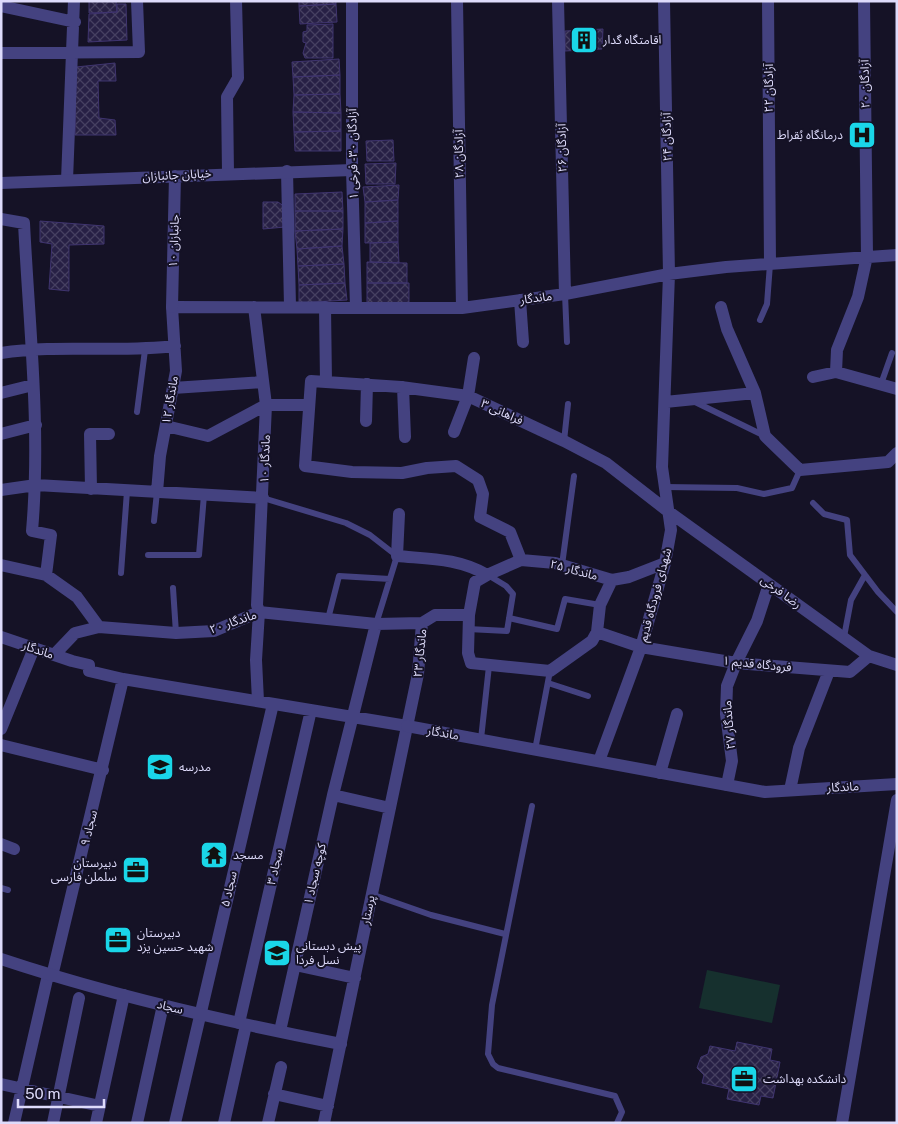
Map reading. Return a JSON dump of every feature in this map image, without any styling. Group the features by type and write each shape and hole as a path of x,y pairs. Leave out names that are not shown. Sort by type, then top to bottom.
{"street":[{"path":"67,180 75,22 74,1"},
{"path":"2,55 139,52 137,1"},
{"path":"228,173 227,97 238,78 236,1"},
{"name":"آزادگان ۳۰ - فرخی ۱","path":"352,1 352,170 356,307"},
{"name":"آزادگان ۲۸","path":"456,1 462,308"},
{"name":"آزادگان ۲۶","path":"558,1 565,294"},
{"name":"آزادگان ۲۴","path":"664,1 669,274"},
{"name":"آزادگان ۲۲","path":"768,1 770,264"},
{"name":"آزادگان ۲۰","path":"836,372 837,350 858,297 867,256 864,1"},
{"path":"1,6 75,22"},
{"name":"خیابان جانبازان","path":"1,183 228,173 352,170"},
{"path":"286,171 290,306"},
{"name":"جانبازان ۱۰","path":"172,307 176,176"},
{"path":"4,217 24,223 36,425 36,485 32,531 51,535 46,575"},
{"name":"ماندگار","path":"172,307 462,308 565,294 669,274 770,264 897,255"},
{"name":"شهدای فرودگاه قدیم","path":"599,761 641,648 666,563 671,530 662,468 669,274"},
{"path":"520,300 523,342"},
{"name":"ماندگار ۱۲","path":"157,492 160,456 176,371 172,307"},
{"name":"ماندگار ۱۰","path":"254,307 266,405 257,605 259,612 256,660 258,701"},
{"path":"325,307 326,382"},
{"path":"721,307 727,329 755,392 765,436 800,470 888,462 897,453"},
{"path":"1,354 31,348 145,350 175,346"},
{"path":"454,432 468,396 474,358"},
{"path":"813,377 836,372 897,389"},
{"name":"فراهانی ۳","path":"308,405 310,381 402,387 468,396 606,463 669,512"},
{"path":"173,388 262,382"},
{"path":"366,421 367,384"},
{"path":"1,393 33,385"},
{"path":"402,387 405,437"},
{"path":"665,402 692,401 755,392"},
{"path":"166,426 208,436 266,405 308,405 305,466 352,472 402,473 427,468 456,466 478,480 483,494 480,516 510,532 521,560 487,574 475,582 468,629 471,663 549,677 592,641 597,632"},
{"path":"1,434 36,425"},
{"path":"91,489 90,434 109,434"},
{"path":"1,490 36,485 263,498"},
{"name":"رضا فرخی","path":"669,512 869,656 897,664"},
{"path":"399,514 397,556 448,560 476,568 487,574"},
{"name":"ماندگار ۲۵","path":"521,560 562,565 612,580 600,605 597,632"},
{"path":"612,580 666,563"},
{"path":"4,565 46,575 77,597 98,627"},
{"name":"ماندگار ۲۷","path":"727,785 732,761 726,714 727,686 757,621 769,584"},
{"name":"ماندگار ۲۰","path":"54,655 75,633 98,627 176,632 214,631 259,612 376,624 422,623"},
{"name":"ماندگار ۲۳","path":"407,726 418,674 422,623 435,615 469,616"},
{"name":"کوچه سجاد ۱","path":"280,1031 333,795 376,624"},
{"name":"فرودگاه قدیم ۱","path":"597,632 641,648 736,663 850,672 869,656"},
{"name":"ماندگار","path":"1,637 89,665 89,671 123,679 481,739 765,792 897,784"},
{"path":"1,729 34,648"},
{"path":"790,790 799,748 829,671"},
{"name":"سجاد ۹","path":"14,1123 103,770 123,679"},
{"name":"سجاد ۵","path":"175,1123 273,704"},
{"name":"سجاد ۳","path":"224,1123 243,1024 311,710"},
{"path":"660,773 677,714"},
{"name":"پرستار","path":"324,1123 407,726"},
{"path":"1,745 103,770"},
{"path":"333,795 390,808"},
{"path":"842,1123 896,815 897,800"},
{"path":"1,844 14,849"},
{"name":"سجاد","path":"2,961 200,1015 341,1044"},
{"path":"295,965 355,978"},
{"path":"96,1123 124,995"},
{"path":"53,1123 79,998"},
{"path":"137,1123 163,1005"},
{"path":"268,1123 281,1067"},
{"path":"1,1084 100,1106"},
{"path":"274,1094 328,1106"}],"lane":[{"path":"760,320 767,304 770,264"},
{"path":"565,294 567,342"},
{"path":"137,412 145,350"},
{"path":"882,384 892,353"},
{"path":"692,401 765,436"},
{"path":"564,441 568,404"},
{"path":"665,488 737,488 764,494 792,488 800,470"},
{"path":"562,565 574,476"},
{"path":"121,573 127,491"},
{"path":"154,521 157,492"},
{"path":"148,555 200,554 204,495"},
{"path":"263,498 346,523 370,535 397,556 376,624"},
{"path":"813,504 824,514 848,520 850,555 865,576 897,612"},
{"path":"468,629 507,632 513,594 506,586 487,574"},
{"path":"328,619 339,576 390,579"},
{"path":"844,638 851,600 865,576"},
{"path":"173,588 176,632"},
{"path":"509,618 557,629 565,599 600,605"},
{"path":"481,739 489,666"},
{"path":"535,750 549,677 588,696"},
{"path":"532,806 492,1005 488,1054 492,1064 498,1068 615,1096 622,1112 617,1123"},
{"path":"371,894 431,916 505,934"}],"green space":[{"path":"707,970 780,985 772,1023 699,1008"}],"building":[{"path":"89,1 116,1 117,12 89,13"},
{"path":"299,1 336,1 336,4 299,6"},
{"path":"117,4 126,4 127,40 88,42 89,14 117,12"},
{"path":"336,4 337,22 300,24 299,6"},
{"path":"333,24 333,58 305,58 303,53 306,43 303,42 303,32 307,31 307,25"},
{"name":"اقامتگاه گدار","path":"603,29 602,49 565,51 565,31"},
{"path":"339,59 340,75 293,77 292,62"},
{"path":"115,63 116,81 98,81 99,118 115,120 116,135 75,135 76,67"},
{"path":"340,75 340,94 294,95 293,77"},
{"path":"340,94 341,113 293,112 294,95"},
{"path":"293,112 341,113 341,131 294,132"},
{"path":"341,131 341,151 295,151 294,132"},
{"path":"393,140 394,161 367,161 366,141"},
{"path":"396,163 395,184 366,184 365,164"},
{"path":"399,185 398,200 365,202 363,187"},
{"path":"342,192 343,211 295,211 295,194"},
{"path":"398,200 398,221 365,223 365,202"},
{"path":"263,202 278,202 285,207 285,227 263,229"},
{"path":"295,211 343,211 343,229 295,231"},
{"path":"40,221 104,226 104,244 69,245 69,291 49,289 52,244 40,242"},
{"path":"398,221 398,242 365,243 365,223"},
{"path":"343,229 342,246 297,249 295,231"},
{"path":"398,242 399,263 370,262 370,243"},
{"path":"342,246 344,264 298,266 297,249"},
{"path":"367,262 407,263 407,283 367,283"},
{"path":"344,264 345,283 299,285 298,266"},
{"path":"345,283 347,300 299,303 299,285"},
{"path":"367,283 409,283 409,304 367,304"},
{"path":"737,1042 772,1049 770,1060 780,1062 773,1098 761,1096 759,1105 727,1099 729,1089 702,1083 704,1075 697,1068 701,1057 708,1054 710,1046 735,1051"}],"place":[{"name":"اقامتگاه گدار","path":"584,40"},
{"name":"درمانگاه بُقراط","path":"862,135"},
{"name":"مدرسه","path":"160,767"},
{"name":"مسجد","path":"214,855"},
{"name":"دبیرستان سلملن فارسی","path":"136,870"},
{"name":"دبیرستان شهید حسین یزد","path":"118,940"},
{"name":"پیش دبستانی نسل فردا","path":"277,953"},
{"name":"دانشکده بهداشت","path":"744,1079"}]}
